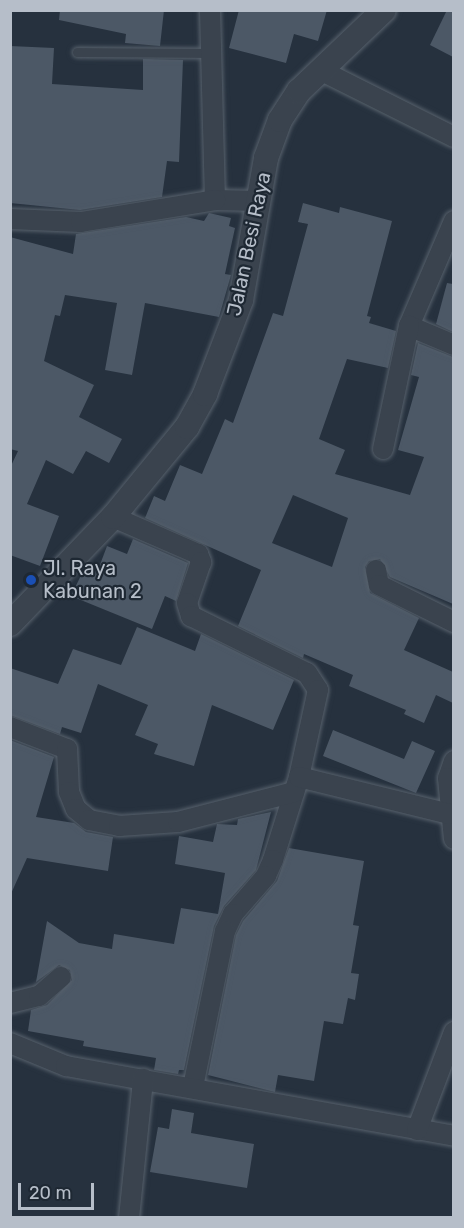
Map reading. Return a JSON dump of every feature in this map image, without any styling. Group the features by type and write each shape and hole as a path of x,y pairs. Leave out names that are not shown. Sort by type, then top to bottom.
{"street":[{"path":"210,10 215,200"},
{"name":"Jalan Besi Raya","path":"12,620 113,517 167,456 205,394 241,300 266,158 280,120 298,91 384,10"},
{"path":"320,70 453,137"},
{"path":"10,219 81,222 215,200 260,201"},
{"path":"383,449 409,326 453,221"},
{"path":"409,326 453,345"},
{"path":"113,517 198,554 201,562 188,603 191,616 199,623 307,673 314,681 318,701 296,784 266,876 233,914 225,931 193,1087"},
{"path":"376,570 379,585 453,622"},
{"path":"10,727 67,749 69,792 76,809 89,820 120,826 168,824 296,784 450,814"},
{"path":"453,761 448,778 453,839"},
{"path":"10,1003 39,996 61,977"},
{"path":"417,1130 453,1032"},
{"path":"10,1043 66,1066 193,1087 453,1136"},
{"path":"129,1218 143,1079"}],"lane":[{"path":"77,52 211,53"}],"building":[{"path":"60,10 164,10 160,46 125,43 126,34 59,20"},
{"path":"239,10 327,10 318,41 294,34 286,63 229,48"},
{"path":"447,10 453,10 453,57 430,45"},
{"path":"10,46 54,48 52,84 143,90 143,59 183,60 179,162 167,161 162,197 80,210 10,203"},
{"path":"303,203 339,213 340,207 392,221 367,316 371,317 369,323 396,331 388,368 347,359 319,439 345,450 335,474 410,495 424,457 398,450 419,377 411,375 418,343 453,357 453,604 390,577 380,559 369,561 365,567 370,593 419,618 404,650 453,672 453,703 436,695 424,723 404,714 406,710 349,686 353,675 304,654 303,658 238,626 261,570 145,518 154,496 165,501 180,465 202,474 225,419 233,423 273,313 283,316 308,224 298,222","holes":["293,495 348,518 332,567 272,543"]},
{"path":"209,213 231,218 229,226 235,228 225,274 231,275 219,317 145,303 132,375 105,370 117,303 65,295 60,316 55,315 44,361 94,385 79,417 122,439 109,463 86,451 73,474 46,460 27,504 59,516 40,566 10,555 10,468 18,451 10,449 10,237 73,254 76,234 186,217 204,221"},
{"path":"447,283 453,284 453,332 436,324"},
{"path":"133,539 188,563 176,601 165,596 152,629 71,596 86,565 98,570 107,546 127,554"},
{"path":"137,627 195,651 201,634 294,680 273,730 212,705 194,766 154,754 158,744 135,735 148,705 98,684 81,733 62,727 60,734 10,715 10,668 58,684 73,649 121,665"},
{"path":"333,730 404,759 412,741 435,751 416,793 323,756"},
{"path":"10,740 54,757 36,817 74,823 86,832 113,837 108,871 27,858 10,896"},
{"path":"271,812 256,870 224,906 214,926 184,1070 179,1070 178,1074 154,1070 156,1058 83,1046 84,1041 28,1031 31,1010 47,1005 72,980 70,970 59,965 36,982 47,921 79,943 112,949 114,934 174,944 181,908 218,914 225,873 175,864 179,836 213,842 217,824 237,825 238,819"},
{"path":"289,848 364,861 353,925 359,926 351,973 359,974 355,1000 348,998 343,1024 324,1021 314,1081 278,1075 275,1092 208,1075 236,935 243,921 277,881"},
{"path":"172,1109 194,1113 191,1133 254,1144 247,1188 150,1172 158,1127 169,1129"}],"place":[{"name":"Jl. Raya Kabunan 2","path":"31,580"}]}
